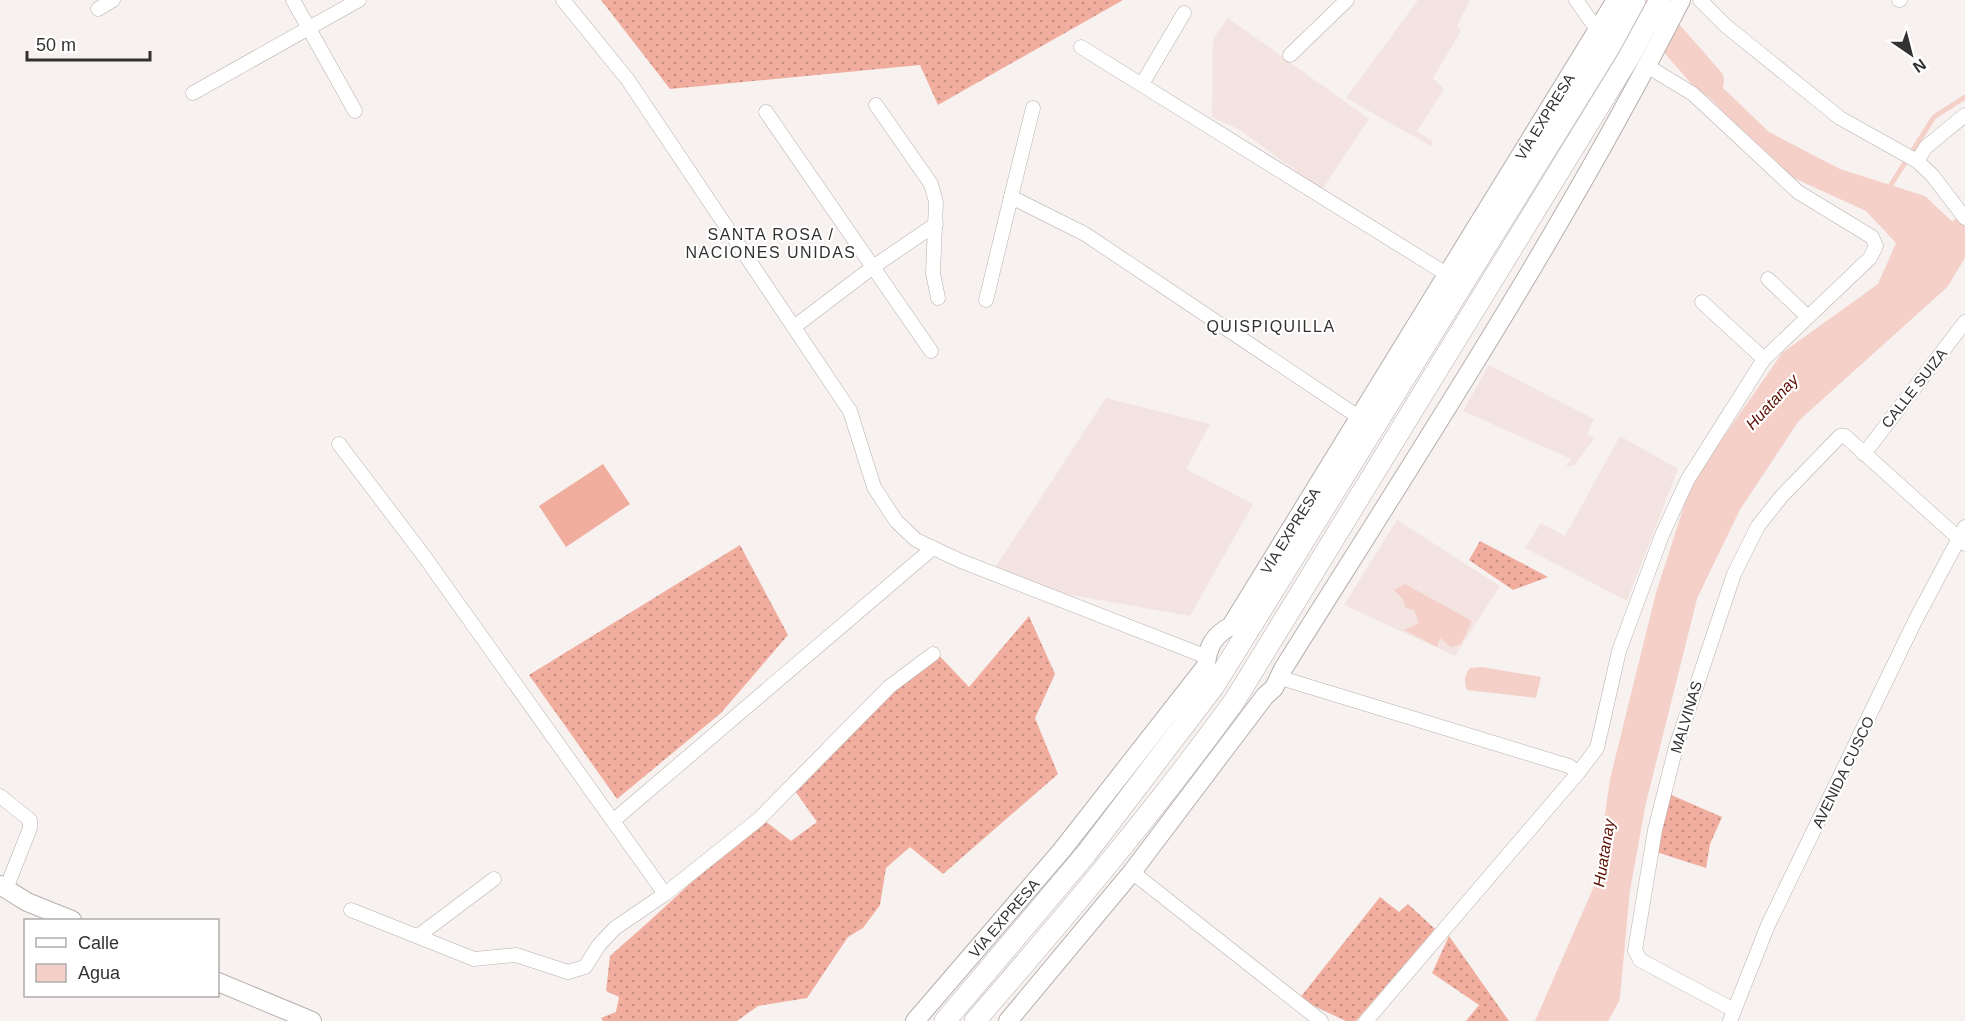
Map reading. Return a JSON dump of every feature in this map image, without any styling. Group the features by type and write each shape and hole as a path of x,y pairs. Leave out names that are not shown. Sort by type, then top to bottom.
{"main road":[{"name":"VÍA EXPRESA","path":"945,1021 1086,854 1214,686 1254,624 1603,35 1616,0"},
{"name":"VÍA EXPRESA","path":"915,1021 1062,850 1206,661 1214,640 1231,626 1448,275 1603,35 1635,0"},
{"path":"1008,1021 1132,872 1282,674 1517,295 1642,62 1660,0"},
{"path":"975,1021 1103,871 1186,768 1235,700 1681,0"},
{"path":"1231,626 1254,624 1275,638 1281,648 1282,674"},
{"path":"1206,661 1214,686 1223,695 1235,700 1250,701 1265,696"},
{"path":"3,887 27,902 67,919"},
{"path":"219,982 312,1021"}],"street":[{"path":"98,9 113,0"},
{"path":"293,0 355,111"},
{"path":"193,93 359,0"},
{"path":"563,0 628,80 850,411 866,466 886,507 916,540 961,561 1206,661"},
{"path":"1290,55 1347,0"},
{"path":"1576,0 1603,35"},
{"path":"1700,0 1734,33 1840,118 1917,161 1932,175 1965,218"},
{"path":"1142,84 1184,13"},
{"path":"1081,47 1448,275"},
{"path":"1366,1021 1597,748 1619,651 1662,535 1688,479 1764,359 1870,258 1876,246 1872,237 1798,192 1693,94 1642,62"},
{"path":"876,105 931,184 936,202 933,273 938,298"},
{"path":"986,300 1033,108"},
{"path":"766,112 931,351"},
{"path":"1917,161 1926,147 1965,115"},
{"path":"1011,196 1085,234 1360,418"},
{"path":"794,327 873,267 936,224"},
{"path":"1768,279 1808,317"},
{"path":"1702,302 1764,359"},
{"name":"CALLE SUIZA","path":"1864,454 1965,322"},
{"name":"MALVINAS","path":"1732,1015 1636,956 1635,950 1655,830 1676,747 1746,546 1781,497 1836,438 1845,436 1864,454"},
{"path":"339,444 424,556 615,820 665,894"},
{"path":"1864,454 1963,536"},
{"name":"AVENIDA CUSCO","path":"1732,1015 1773,915 1916,619 1963,536"},
{"path":"615,820 933,548"},
{"path":"351,910 474,959 516,955 568,972 585,967 599,945 615,928 665,894 759,819 889,687 933,654"},
{"path":"1282,674 1569,766 1578,773"},
{"path":"0,796 30,820 30,828 3,887"},
{"path":"1132,872 1321,1021"},
{"path":"417,936 494,879"}],"shaded area":[{"path":"601,0 1123,0 938,105 920,65 670,89"},
{"path":"1418,0 1470,0 1457,26 1461,31 1433,78 1444,89 1417,131 1433,142 1431,146 1346,98"},
{"path":"1228,18 1369,119 1322,190 1240,130 1212,117 1213,39"},
{"path":"1489,365 1594,419 1587,434 1594,439 1574,466 1566,466 1571,459 1463,411"},
{"path":"1106,398 1210,424 1186,469 1253,504 1190,616 987,580"},
{"path":"1620,436 1678,469 1627,601 1525,548 1541,523 1565,536"},
{"path":"603,464 630,504 566,547 539,506"},
{"path":"1397,520 1500,586 1455,656 1344,605"},
{"path":"1480,541 1548,577 1513,590 1469,560"},
{"path":"740,545 788,635 721,713 617,799 529,675"},
{"path":"1029,616 1055,674 1035,718 1058,774 943,874 910,847 886,868 880,905 863,928 848,937 807,998 758,1006 737,1021 603,1021 601,1018 616,1012 619,997 606,991 610,956 761,818 791,841 817,822 791,785 934,650 969,687"},
{"path":"1669,794 1722,817 1710,844 1706,868 1656,852"},
{"path":"1380,897 1399,912 1408,904 1435,929 1356,1021 1346,1021 1299,999"},
{"path":"1449,936 1509,1021 1466,1021 1479,1005 1432,973"}],"water":[{"path":"1604,0 1631,0 1769,132 1840,169 1925,196 1963,232 1936,277 1788,410 1727,502 1683,593 1631,801 1615,889 1605,996 1591,1021 1535,1021 1595,884 1610,779 1656,593 1691,484 1782,353 1878,284 1896,243 1866,211 1783,173 1664,51"},
{"path":"1405,584 1472,621 1461,644 1451,647 1440,638 1437,647 1404,630 1419,623 1414,610 1406,608 1403,599 1394,590"},
{"path":"1482,667 1541,677 1536,698 1467,690 1465,679 1468,671 1470,668"}],"waterway":[{"name":"Huatanay","path":"1638,0 1709,81"},
{"path":"1887,191 1934,117 1965,97"},
{"path":"1591,1021 1605,996 1615,889 1631,801 1683,593 1727,502 1788,410 1936,277 1963,232"}],"district":[{"name":"SANTA ROSA / NACIONES UNIDAS","path":"771,243"},
{"name":"QUISPIQUILLA","path":"1271,326"}]}
